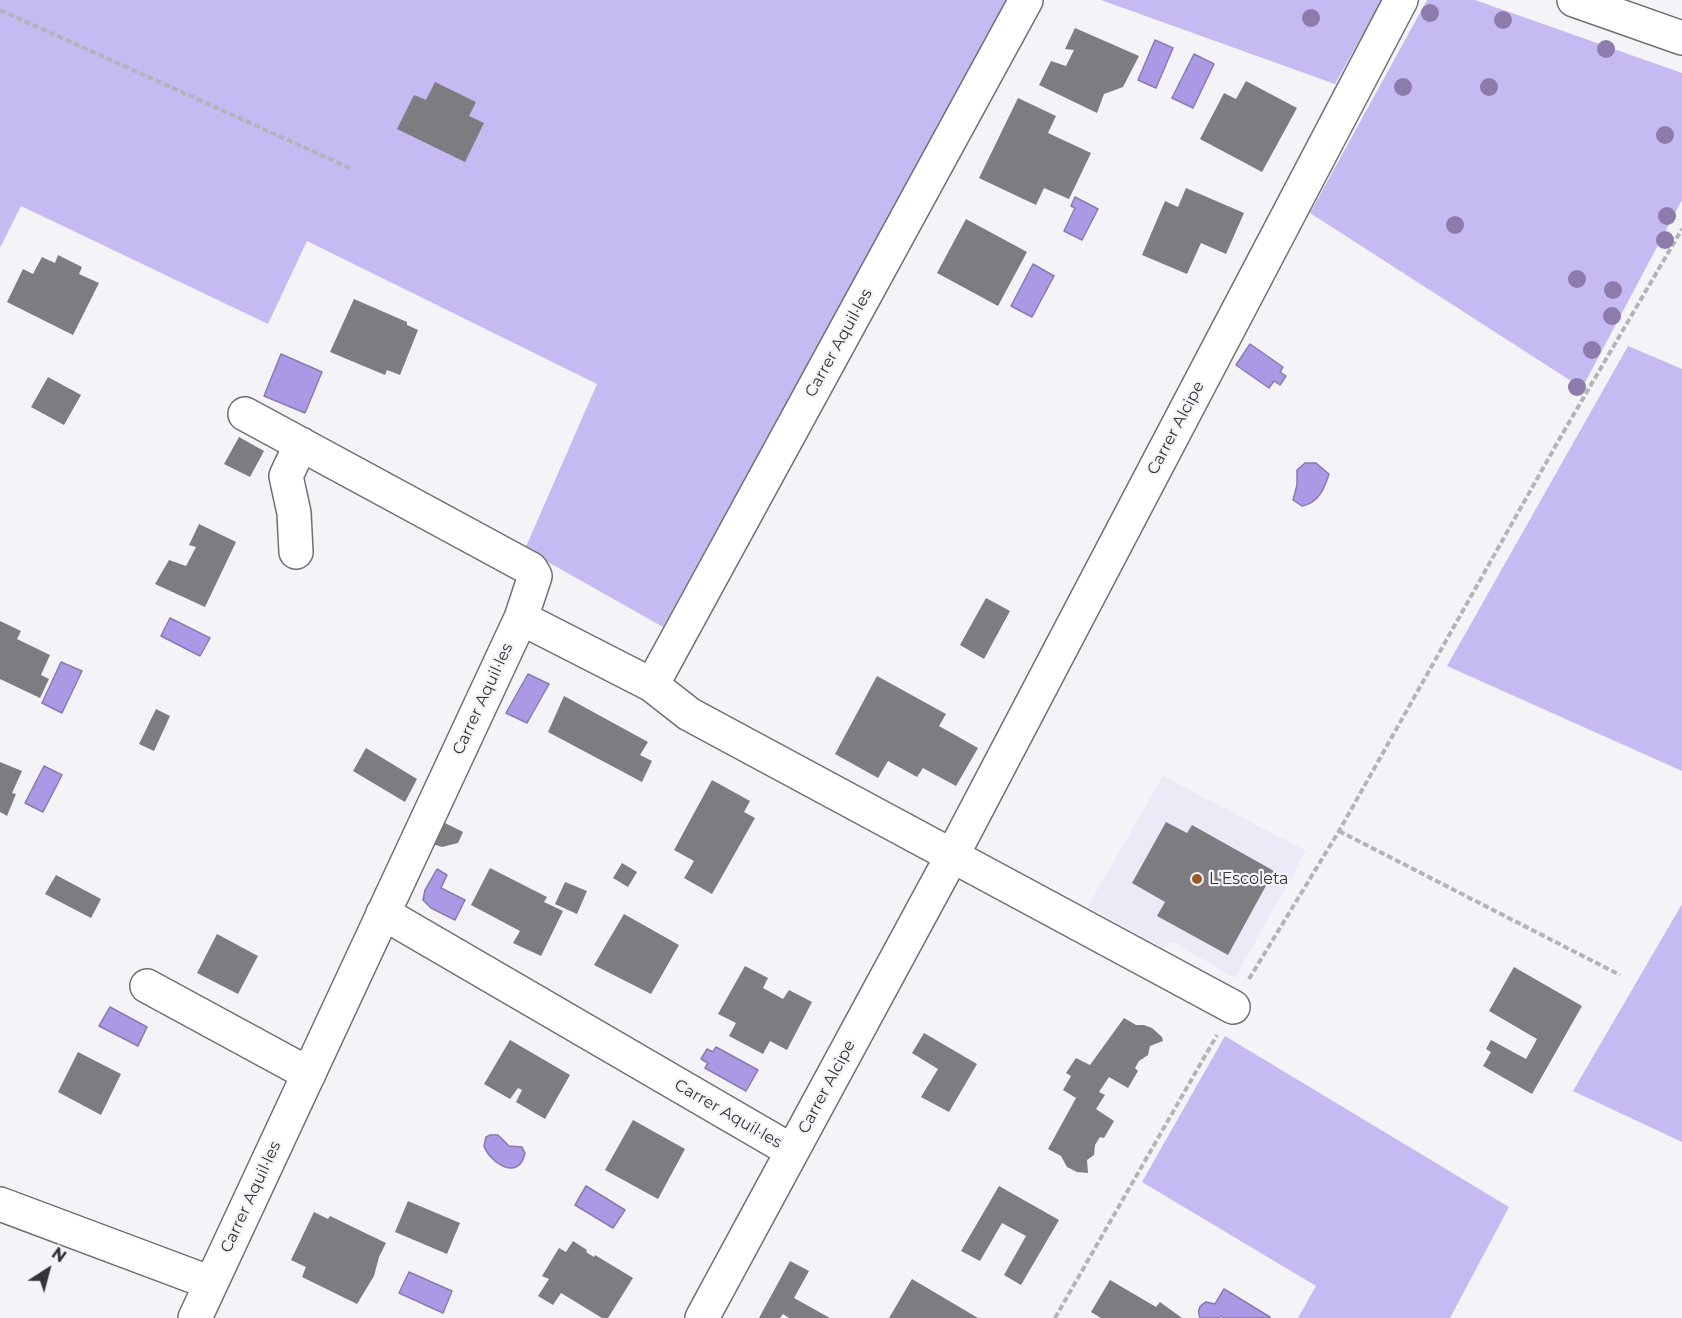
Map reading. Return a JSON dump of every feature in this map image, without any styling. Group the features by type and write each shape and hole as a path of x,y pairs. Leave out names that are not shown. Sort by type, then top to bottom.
{"street":[{"name":"Carrer Aquil·les","path":"652,685 1026,0"},
{"name":"Carrer Alcipe","path":"702,1318 952,856 1401,0"},
{"path":"1574,0 1682,38"},
{"name":"Carrer Aquil·les","path":"195,1318 521,618 535,576 531,569 245,414"},
{"path":"296,552 294,513 285,476 301,444"},
{"path":"521,618 652,685 689,714 1233,1006"},
{"name":"Carrer Aquil·les","path":"383,913 792,1151"},
{"path":"147,986 309,1074"},
{"path":"0,1204 211,1282"}],"path":[{"path":"0,10 352,169"},
{"path":"1055,1318 1233,1006 1339,831 1560,438 1682,229"},
{"path":"1339,831 1620,975"}],"shaded area":[{"path":"0,0 1008,0 663,627 525,549 597,384 307,241 268,324 21,206 0,248"},
{"path":"1101,0 1382,0 1335,84"},
{"path":"1427,0 1475,0 1682,73 1682,200 1582,388 1310,213"},
{"path":"1155,40 1173,48 1156,88 1138,80"},
{"path":"1194,54 1214,64 1193,108 1172,98"},
{"path":"1075,197 1098,209 1082,240 1064,231 1075,208 1071,206"},
{"path":"1033,264 1054,276 1032,317 1011,306"},
{"path":"1250,344 1283,367 1280,372 1286,376 1280,385 1274,381 1269,388 1236,365"},
{"path":"1628,346 1682,369 1682,771 1447,666"},
{"path":"281,354 322,372 305,413 264,396"},
{"path":"1305,463 1316,463 1329,474 1320,495 1312,502 1302,506 1293,500 1297,485 1297,470"},
{"path":"170,618 210,638 200,656 161,636"},
{"path":"61,662 82,671 62,713 42,703"},
{"path":"528,674 549,684 527,723 506,713"},
{"path":"44,766 62,775 43,812 25,803"},
{"name":"L'Escoleta","path":"1163,776 1306,851 1235,978 1175,943 1167,942 1163,948 1088,906"},
{"path":"437,869 447,875 441,888 465,900 455,920 431,908 423,900 425,890"},
{"path":"1682,904 1682,1142 1573,1091"},
{"path":"110,1007 147,1027 138,1046 99,1026"},
{"path":"1225,1036 1509,1207 1450,1318 1298,1318 1316,1286 1142,1182"},
{"path":"716,1047 758,1070 746,1091 705,1068 708,1063 701,1059 707,1049 713,1052"},
{"path":"498,1135 509,1146 522,1147 525,1153 522,1162 517,1167 504,1167 492,1158 484,1146 486,1137"},
{"path":"586,1186 625,1210 613,1228 575,1205"},
{"path":"409,1272 452,1291 443,1313 399,1293"},
{"path":"1224,1289 1270,1318 1224,1318 1221,1316 1219,1318 1200,1318 1200,1307 1206,1302 1215,1304"}],"building":[{"path":"1075,28 1139,56 1123,87 1104,94 1097,113 1039,85 1051,61 1066,66 1074,50 1065,49"},
{"path":"1246,81 1297,108 1262,172 1200,139 1224,93 1236,99"},
{"path":"435,82 476,102 469,116 484,123 465,162 397,129 414,95 426,100"},
{"path":"1018,98 1056,116 1048,133 1091,153 1069,199 1044,188 1036,205 979,178"},
{"path":"1186,188 1244,213 1226,254 1201,243 1187,274 1142,255 1165,201 1178,207"},
{"path":"966,219 1027,252 998,306 937,273"},
{"path":"58,255 82,267 79,274 99,283 73,335 7,302 23,269 33,274 42,257 55,263"},
{"path":"354,299 407,322 407,325 418,330 400,375 387,370 385,375 330,352"},
{"path":"48,377 81,395 64,425 31,407"},
{"path":"239,437 264,451 250,477 224,464"},
{"path":"199,524 236,542 205,607 155,584 169,560 186,566 196,547 189,545"},
{"path":"986,598 1010,611 984,659 960,645"},
{"path":"0,621 21,631 17,639 50,655 41,675 49,679 40,698 0,679"},
{"path":"877,676 946,714 939,726 978,748 956,786 923,768 917,777 888,761 878,778 835,754"},
{"path":"564,696 648,742 640,755 652,761 642,782 548,732"},
{"path":"156,709 170,716 154,751 139,744"},
{"path":"366,748 417,779 405,802 353,771"},
{"path":"0,762 22,771 12,793 16,794 7,816 0,812"},
{"path":"712,780 750,801 744,812 755,818 712,894 684,878 694,861 674,850"},
{"path":"443,822 463,832 458,843 442,847 433,844"},
{"path":"1166,822 1187,833 1192,825 1274,871 1228,955 1157,916 1165,902 1132,883"},
{"path":"622,863 637,872 628,887 613,878"},
{"path":"490,868 547,897 544,902 563,911 541,956 513,943 520,931 471,905"},
{"path":"56,875 101,899 91,918 45,894"},
{"path":"565,882 587,891 577,914 555,904"},
{"path":"624,914 679,945 651,994 594,965"},
{"path":"217,934 258,956 238,994 197,973"},
{"path":"745,966 768,978 763,988 783,999 789,990 812,1002 787,1050 770,1041 763,1054 729,1036 736,1023 718,1014"},
{"path":"1514,967 1582,1006 1532,1094 1483,1066 1491,1052 1486,1049 1491,1040 1526,1059 1537,1039 1489,1011"},
{"path":"1124,1018 1136,1025 1152,1028 1162,1037 1163,1041 1150,1046 1148,1055 1139,1061 1135,1068 1138,1071 1128,1088 1109,1077 1099,1092 1105,1095 1096,1109 1114,1121 1104,1138 1100,1137 1095,1145 1094,1155 1087,1160 1088,1173 1077,1172 1067,1167 1061,1156 1048,1149 1076,1098 1063,1090 1071,1076 1066,1073 1076,1058 1090,1065"},
{"path":"924,1033 977,1064 949,1112 921,1097 938,1069 912,1053"},
{"path":"510,1040 570,1075 545,1119 516,1102 522,1090 518,1088 510,1099 484,1084"},
{"path":"78,1052 121,1074 101,1115 58,1092"},
{"path":"633,1120 685,1149 658,1199 605,1170"},
{"path":"999,1186 1059,1220 1021,1285 1004,1275 1026,1236 1002,1223 980,1261 961,1251"},
{"path":"408,1201 460,1223 447,1254 395,1232"},
{"path":"314,1212 328,1219 330,1216 386,1243 374,1276 357,1304 302,1277 306,1267 291,1260"},
{"path":"573,1241 594,1257 595,1255 633,1278 608,1318 602,1318 561,1293 553,1305 538,1296 549,1279 542,1276 559,1248 566,1252"},
{"path":"790,1261 809,1271 794,1298 830,1318 789,1318 783,1314 780,1318 759,1318"},
{"path":"912,1279 978,1318 889,1318"},
{"path":"1110,1280 1156,1307 1160,1302 1182,1318 1101,1318 1091,1312"}],"place":[{"name":"L'Escoleta","path":"1197,879"}]}
